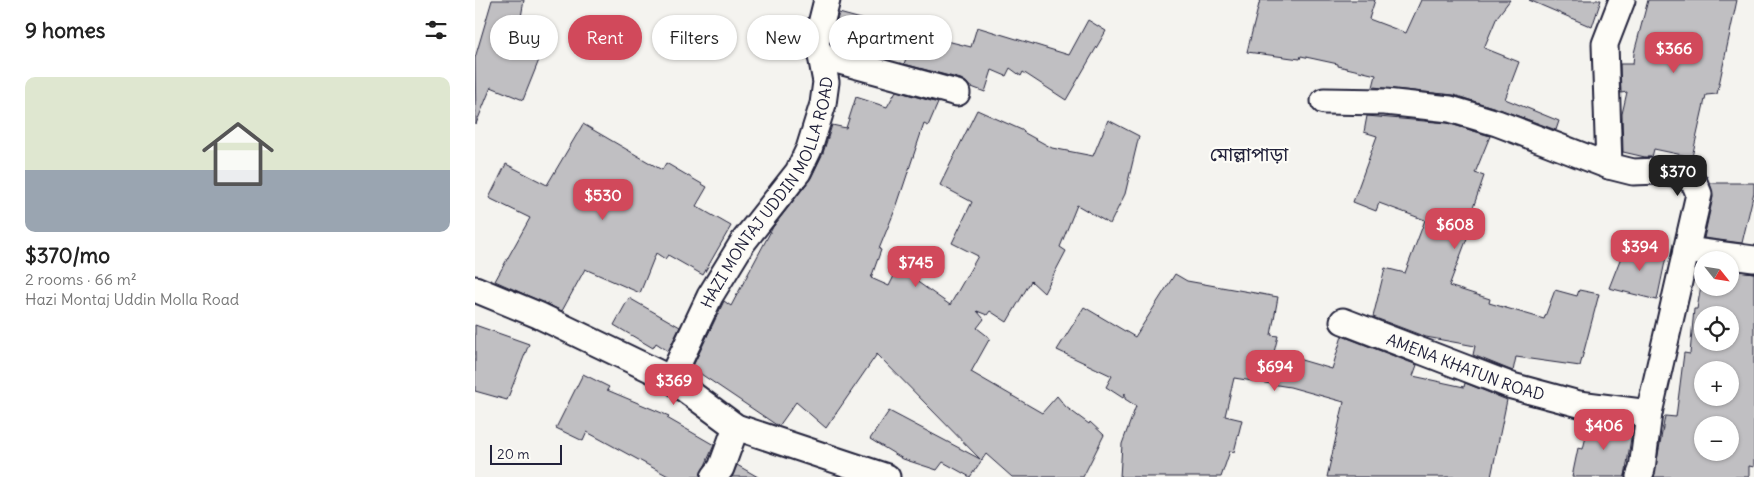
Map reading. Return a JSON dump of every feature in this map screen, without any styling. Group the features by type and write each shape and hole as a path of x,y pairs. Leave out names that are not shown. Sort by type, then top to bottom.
{"street":[{"name":"HAZI MONTAJ UDDIN MOLLA ROAD","path":"671,379 710,296 743,242 798,172 809,149 823,104 826,82 821,56 816,44 827,0"},
{"path":"1609,166 1605,44 1622,0"},
{"path":"821,56 957,93"},
{"path":"1324,101 1385,102 1450,108 1506,126 1609,166 1633,172 1659,171 1684,176 1694,182 1699,194 1649,413 1639,477"},
{"path":"1686,250 1754,259"},
{"path":"475,289 538,315 671,379 736,427 887,477"},
{"name":"AMENA KHATUN ROAD","path":"1343,322 1512,386 1579,404 1649,413"},
{"path":"714,477 721,468 736,427"}],"building":[{"path":"492,0 524,0 521,15 490,15 490,60 539,60 523,100 491,87 476,124 475,58"},
{"path":"1260,0 1375,0 1369,19 1406,33 1421,0 1510,0 1497,17 1484,48 1519,62 1505,99 1559,121 1556,130 1454,95 1373,87 1376,75 1338,66 1338,64 1301,56 1300,59 1247,52"},
{"path":"1529,0 1601,0 1592,27"},
{"path":"1648,0 1737,0 1717,94 1706,95 1692,157 1654,149 1652,157 1623,152 1622,114 1627,92 1621,93 1620,64 1633,64 1634,53"},
{"path":"1088,20 1106,31 1066,100 1023,72 1021,76 1010,68 1006,76 992,70 985,92 969,86 961,79 904,64 905,60 952,60 952,42 971,47 977,27 1069,55"},
{"path":"896,91 938,103 928,126 924,124 897,205 879,249 881,250 871,278 889,286 898,268 950,305 978,256 952,243 972,202 940,185 977,110 1024,131 1052,148 1093,156 1108,120 1139,136 1125,194 1110,224 1077,205 1060,247 1066,251 1044,293 1031,281 1007,322 990,311 987,315 977,311 984,319 977,328 990,338 971,372 1042,413 1057,396 1066,407 1089,424 1090,422 1104,435 1083,477 1012,477 986,454 970,477 943,462 937,470 903,459 870,439 889,411 980,459 877,354 826,428 796,402 778,426 692,368 724,301 731,306 773,227 811,178 823,153 832,125 846,128 856,97 887,107"},
{"path":"1367,116 1447,123 1490,136 1475,173 1484,176 1465,231 1469,233 1449,286 1490,299 1489,303 1544,319 1555,290 1577,296 1579,290 1599,294 1580,366 1516,357 1513,371 1473,355 1475,346 1426,337 1373,317 1385,268 1405,273 1425,220 1379,203 1376,211 1353,202 1377,136 1364,132"},
{"path":"583,124 662,170 666,163 707,187 696,206 731,226 703,275 668,255 665,259 656,253 640,293 585,269 562,311 495,281 530,218 489,198 506,164 547,185"},
{"path":"1710,183 1754,183 1754,192 1742,243 1704,238 1713,197"},
{"path":"1625,247 1667,252 1657,300 1609,288"},
{"path":"1739,271 1754,273 1754,467 1749,466 1749,477 1654,477 1665,416 1676,417 1684,353 1690,354 1694,309 1694,351 1739,351 1739,306 1698,306 1699,296 1739,296"},
{"path":"1175,274 1187,281 1278,297 1271,335 1278,336 1274,352 1332,369 1342,336 1417,365 1413,376 1464,387 1465,383 1507,400 1491,477 1327,477 1344,402 1290,387 1234,378 1225,416 1242,420 1234,452 1230,451 1221,477 1120,477 1122,444 1136,406 1125,399 1125,393 1123,398 1106,387 1112,376 1057,350 1084,307 1135,337"},
{"path":"629,298 680,327 668,351 656,343 653,348 614,325"},
{"path":"475,325 529,344 507,400 475,391"},
{"path":"583,374 609,387 607,390 669,416 667,418 714,445 700,477 670,477 587,432 583,441 556,428"},
{"path":"1590,420 1633,425 1625,477 1572,477 1578,448 1583,449"},
{"path":"737,465 758,477 732,477"}],"district":[{"name":"মোল্লাপাড়া","path":"1249,154"}]}
